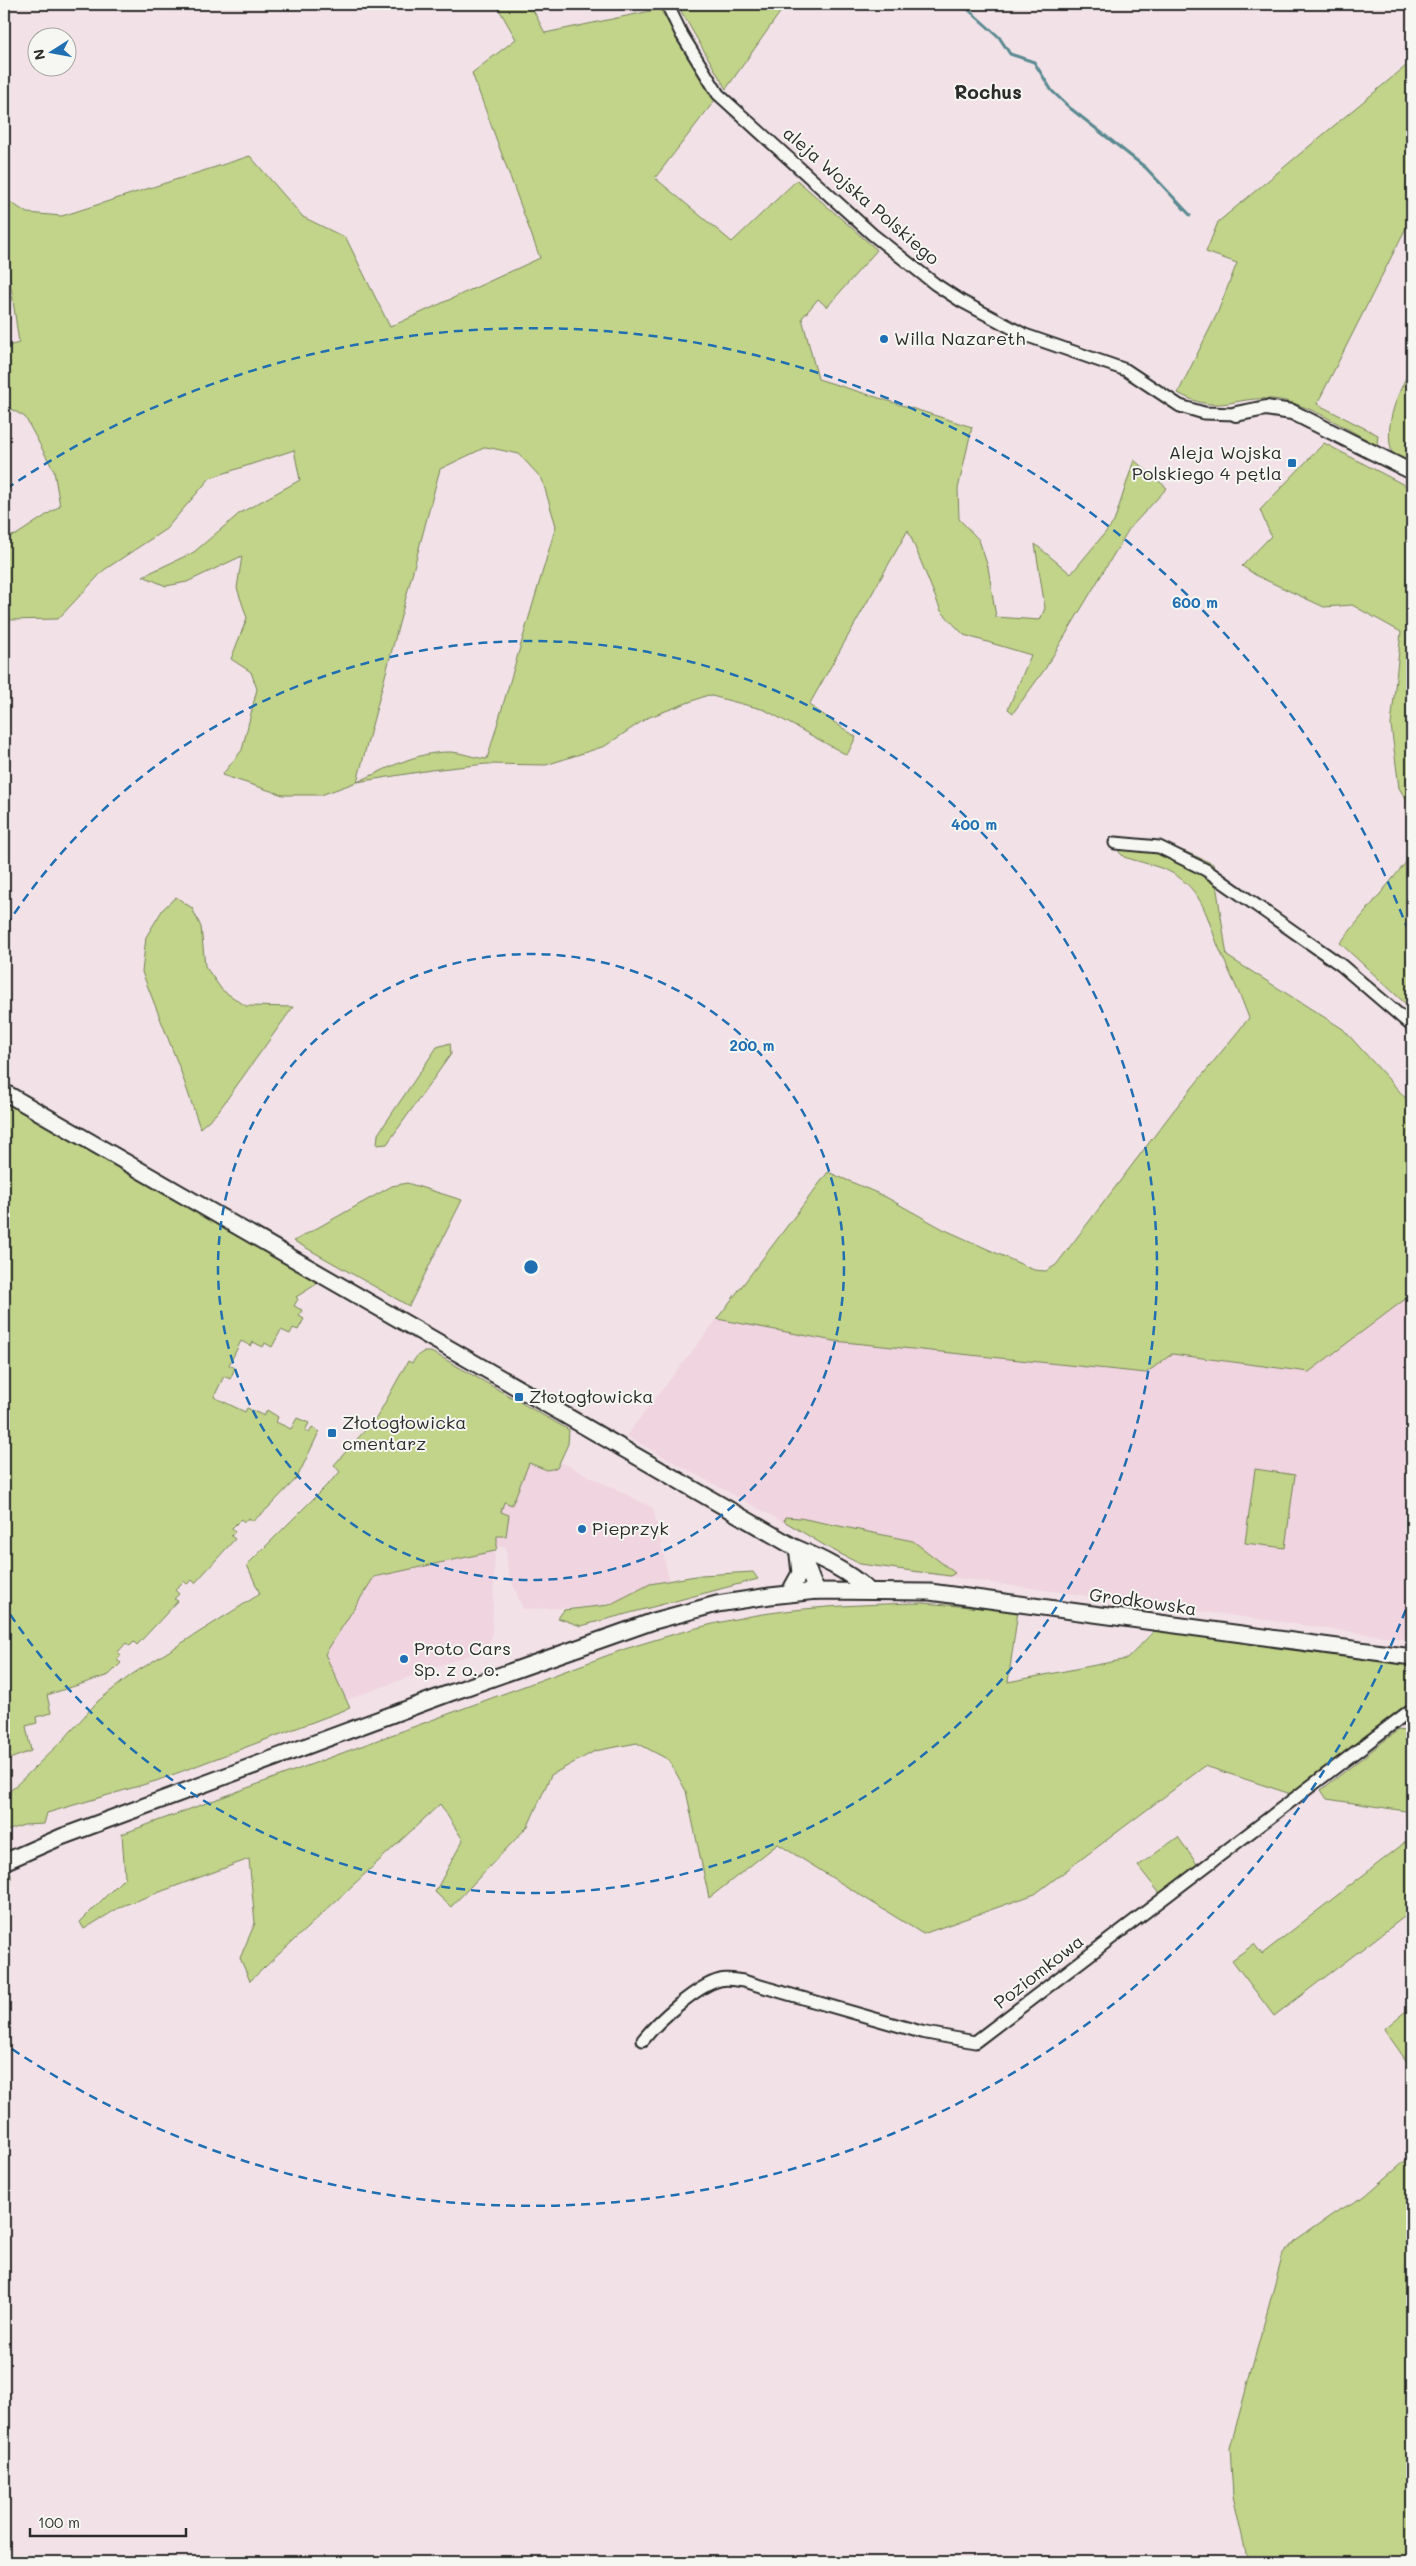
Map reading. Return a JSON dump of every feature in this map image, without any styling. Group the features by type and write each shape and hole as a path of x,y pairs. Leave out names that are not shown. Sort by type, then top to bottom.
{"main road":[{"path":"4,1092 794,1547 817,1557 859,1581 868,1590"},
{"path":"794,1547 804,1557 810,1581 817,1591"},
{"path":"789,1593 800,1573 800,1563 794,1547"},
{"path":"817,1557 821,1566 822,1578 817,1591"},
{"name":"Grodkowska","path":"60,1837 450,1693 654,1621 717,1604 789,1593 868,1590 948,1594 1412,1657"},
{"path":"4,1851 60,1837"},
{"path":"4,1862 60,1837"}],"street":[{"name":"aleja Wojska Polskiego","path":"667,4 698,63 718,94 872,234 927,278 961,301 1015,330 1126,370 1180,406 1204,413 1236,414 1266,408 1292,412 1412,472"},
{"path":"1115,843 1159,848 1206,870 1341,965 1412,1026"},
{"name":"Poziomkowa","path":"643,2040 652,2028 678,2007 710,1983 722,1979 743,1981 921,2032 975,2042 1412,1709"}],"shaded area":[{"path":"1412,1294 1412,1640 876,1567 845,1556 626,1436 717,1319 834,1341 1172,1354 1309,1372"},
{"name":"Pieprzyk","path":"561,1462 653,1508 669,1580 649,1585 618,1601 594,1607 523,1609 508,1572 506,1547 497,1547 497,1536 506,1536 509,1515 501,1512 504,1502 512,1504 528,1463 547,1470 557,1468"},
{"path":"495,1551 492,1636 486,1649 346,1700 325,1654 374,1577"}],"green space":[{"path":"496,4 530,4 545,33 660,9 715,100 655,178 732,242 797,180 877,250 827,307 818,299 802,318 818,379 972,427 958,489 959,519 979,540 988,567 996,617 1040,620 1045,608 1035,544 1071,574 1114,522 1134,460 1167,488 1129,529 1045,669 1013,713 1008,709 1031,655 964,635 941,611 908,530 809,705 856,737 847,755 765,710 708,695 647,718 605,746 546,765 486,764 431,770 357,782 321,795 283,795 222,775 242,750 257,689 251,672 231,659 247,618 237,588 242,556 187,582 166,586 143,576 194,552 240,513 300,480 294,450 210,478 166,529 104,570 58,619 4,620 4,537 16,535 60,506 54,471 25,417 4,405 4,347 19,343 10,279 4,266 4,198 27,213 62,216 250,156 303,217 346,238 390,327 540,258 472,73 516,39","holes":["486,447 519,454 542,479 556,526 487,759 454,752 424,755 402,762 357,782 440,469"]},
{"path":"677,4 786,4 726,89"},
{"path":"1412,61 1412,216 1317,404 1378,435 1377,445 1312,410 1285,401 1258,399 1215,404 1192,400 1178,393 1217,314 1237,263 1206,252 1218,222"},
{"path":"1412,365 1412,464 1392,453 1390,430 1394,408"},
{"path":"1324,443 1412,489 1412,809 1399,788 1391,725 1401,632 1352,605 1324,607 1257,576 1242,566 1271,536 1260,510"},
{"path":"1118,847 1158,851 1177,859 1184,851 1213,864 1227,956 1343,1029 1412,1105 1412,1294 1309,1372 1172,1354 1146,1373 834,1341 717,1319 828,1172 884,1196 943,1229 1034,1270 1046,1271 1056,1265 1174,1110 1249,1018 1200,900 1185,882 1174,874 1156,866 1124,857 1119,852"},
{"path":"1412,855 1412,1002 1408,1006 1340,943"},
{"path":"176,897 192,908 201,927 205,966 222,990 246,1006 293,1007 217,1113 200,1128 180,1069 142,972 146,937 163,909"},
{"path":"450,1043 451,1054 387,1144 377,1145 378,1134 437,1047"},
{"path":"4,1100 320,1282 296,1297 298,1299 294,1306 302,1310 299,1316 304,1319 298,1330 293,1328 290,1334 281,1330 272,1347 265,1343 263,1347 253,1342 251,1346 241,1341 229,1365 235,1368 230,1379 224,1376 214,1397 245,1412 247,1408 264,1416 267,1410 278,1417 276,1422 291,1429 297,1418 309,1423 305,1431 309,1433 312,1428 319,1432 297,1478 253,1521 249,1518 244,1522 241,1519 232,1528 235,1532 231,1536 235,1539 195,1583 192,1580 187,1584 184,1581 175,1590 179,1594 174,1599 178,1601 137,1645 134,1642 130,1646 126,1643 118,1652 121,1655 117,1660 121,1663 109,1675 47,1695 51,1713 36,1717 37,1723 26,1726 31,1751 4,1761"},
{"path":"407,1183 462,1200 409,1306 294,1241 392,1186"},
{"path":"423,1352 431,1352 441,1357 569,1430 568,1444 557,1468 547,1470 529,1463 512,1505 504,1502 501,1512 509,1515 506,1536 497,1536 495,1551 374,1577 325,1654 350,1708 156,1781 47,1813 44,1824 24,1825 4,1832 4,1797 64,1739 98,1701 131,1675 260,1594 247,1565 340,1472 334,1465 377,1417 408,1361 412,1363"},
{"path":"1255,1469 1295,1475 1285,1548 1245,1543"},
{"path":"785,1517 800,1518 913,1541 955,1573 950,1576 860,1564 784,1521"},
{"path":"753,1572 758,1579 581,1626 558,1618 564,1610 609,1605 650,1584 701,1575"},
{"path":"923,1603 1018,1611 1008,1682 1127,1659 1156,1629 1412,1664 1412,1704 1294,1795 1205,1766 1035,1894 923,1934 778,1844 709,1898 686,1791 669,1760 637,1743 595,1751 551,1775 528,1826 451,1907 435,1892 463,1840 440,1804 250,1981 240,1958 255,1923 249,1859 122,1906 84,1929 80,1922 125,1877 122,1834 625,1649 679,1633 733,1619 789,1611 846,1606"},
{"path":"1398,1730 1412,1732 1412,1812 1327,1799 1321,1790"},
{"path":"1178,1837 1199,1867 1161,1895 1138,1866"},
{"path":"1412,1837 1412,1911 1274,2016 1232,1960 1254,1944 1262,1954"},
{"path":"7,1871 11,1874 11,1880 4,1928 4,1874"},
{"path":"1412,2006 1412,2069 1384,2029"},
{"path":"1412,2155 1412,2562 1248,2562 1233,2496 1230,2448 1283,2254 1297,2239 1336,2212 1365,2196"}],"waterway":[{"path":"962,4 999,37 1010,54 1034,62 1052,91 1070,108 1146,168 1190,215"}],"place":[{"name":"Willa Nazareth","path":"884,339"},
{"name":"Aleja Wojska Polskiego 4 pętla","path":"1292,463"},
{"name":"Złotogłowicka","path":"519,1397"},
{"name":"Złotogłowicka cmentarz","path":"332,1433"},
{"name":"Pieprzyk","path":"582,1529"},
{"name":"Proto Cars Sp. z o. o.","path":"404,1659"}],"district":[{"name":"Rochus","path":"988,92"}]}
